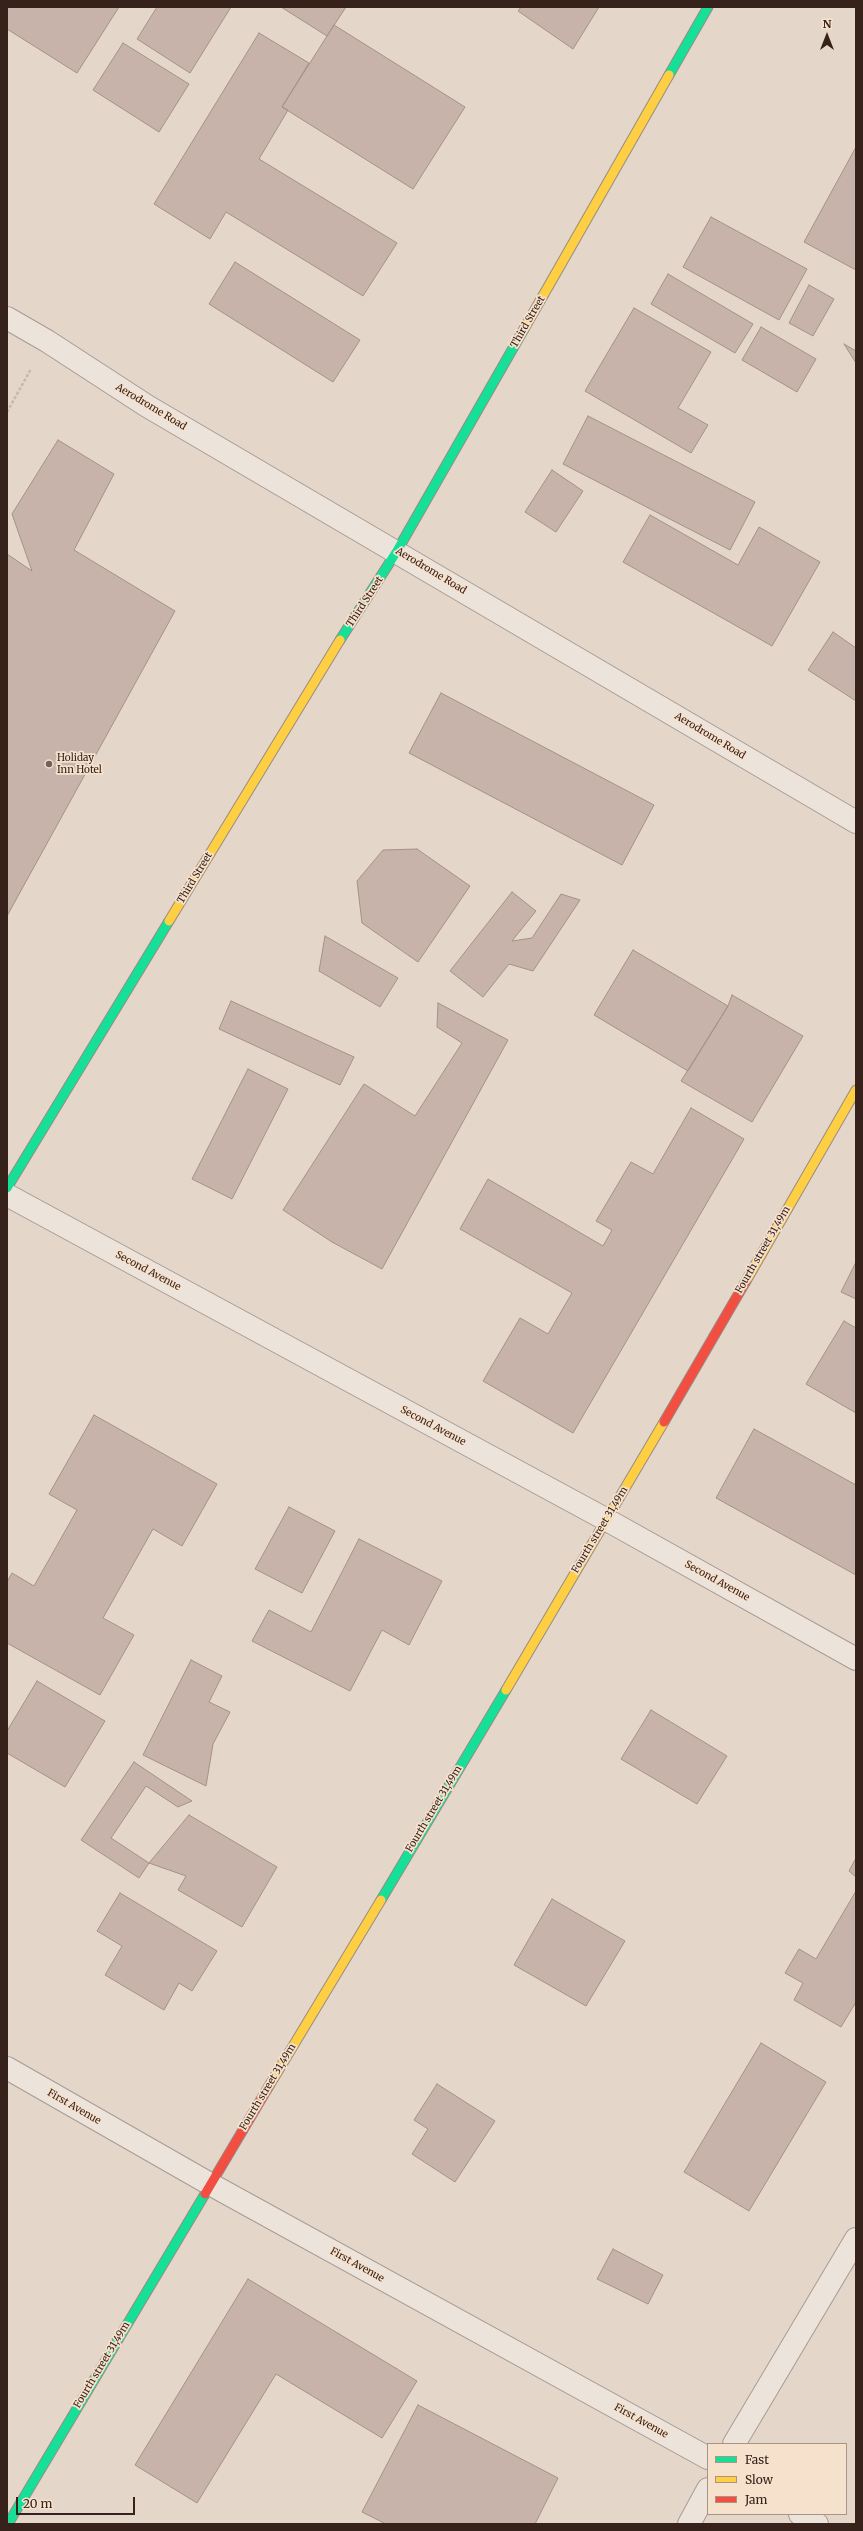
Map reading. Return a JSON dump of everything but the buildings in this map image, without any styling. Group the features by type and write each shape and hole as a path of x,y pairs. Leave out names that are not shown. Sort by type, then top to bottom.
{"street":[{"name":"Third Street","path":"7,1188 320,672 397,551 708,7"},
{"name":"Aerodrome Road","path":"7,318 47,341 147,406 397,551 856,822"},
{"name":"Fourth street 31,49m","path":"8,2524 607,1520 856,1090"},
{"name":"Second Avenue","path":"7,1196 607,1520 856,1659"},
{"name":"First Avenue","path":"7,2068 210,2184 707,2457"},
{"path":"735,2443 856,2239"},
{"path":"689,2524 707,2491"},
{"path":"802,2515 817,2524"}],"path":[{"path":"7,412 47,341"}],"traffic: fast":[{"path":"669,75 708,7"},
{"path":"340,640 397,551 524,329"},
{"path":"7,1188 169,921"},
{"path":"381,1900 506,1690"},
{"path":"8,2524 205,2194"}],"traffic: slow":[{"path":"524,329 669,75"},
{"path":"169,921 340,640"},
{"path":"746,1281 856,1090"},
{"path":"506,1690 664,1422"},
{"path":"269,2086 381,1900"}],"traffic: jam":[{"path":"664,1422 746,1281"},
{"path":"205,2194 269,2086"}],"place":[{"name":"Holiday Inn Hotel","path":"49,764"}]}
